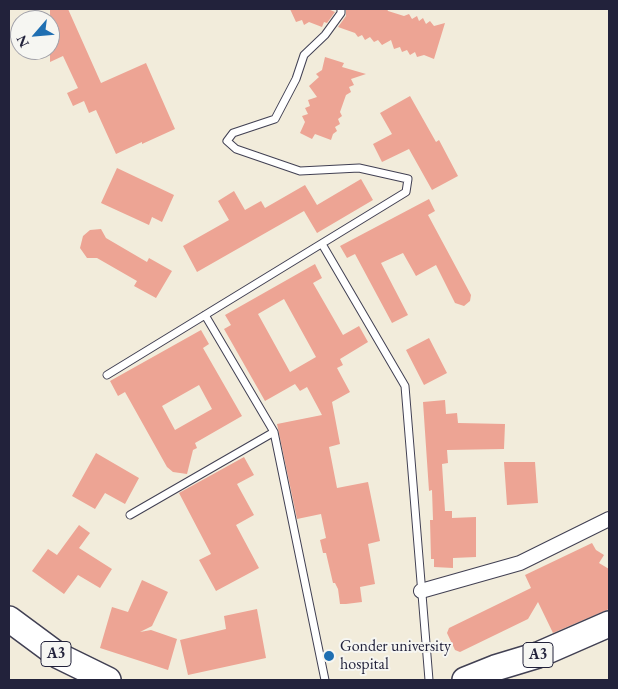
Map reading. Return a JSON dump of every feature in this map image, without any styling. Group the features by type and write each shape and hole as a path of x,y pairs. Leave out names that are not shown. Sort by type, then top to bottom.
{"highway":[{"name":"A3","path":"9,619 59,656 108,680"},
{"name":"A3","path":"465,680 495,668 538,655 609,624"}],"street":[{"path":"422,591 520,563 609,519"}],"lane":[{"path":"107,375 406,192 408,179 358,168 300,171 236,150 226,141 233,133 275,119 296,79 304,55 325,35 341,13 341,9"},
{"path":"322,244 405,386 428,680"},
{"path":"206,315 274,432 325,680"},
{"path":"130,515 274,432"}],"building":[{"path":"68,9 101,83 146,63 175,129 116,154 96,110 89,113 84,101 73,106 67,93 78,88 63,56 60,57 60,10 50,10"},
{"path":"290,9 328,9 335,12 327,23 324,22 322,27 309,22 304,25 302,20 296,22"},
{"path":"346,9 387,9 404,16 409,14 412,19 417,16 419,21 423,18 426,24 430,21 434,26 445,23 434,59 424,55 417,57 415,52 410,55 407,50 402,52 400,47 394,49 391,40 382,45 378,40 374,42 370,37 365,40 362,35 358,37 355,33 338,27 346,16"},
{"path":"325,57 344,63 342,67 366,74 351,79 354,85 349,87 351,92 346,95 340,112 342,116 338,119 340,124 335,127 337,131 333,134 331,140 315,134 312,139 300,133 305,122 302,116 308,114 305,108 310,106 308,100 317,97 309,86 319,77 316,74 322,70"},
{"path":"410,96 436,142 439,140 458,176 432,190 409,149 382,162 373,144 392,134 380,113"},
{"path":"117,168 174,195 162,222 152,217 149,225 101,203"},
{"path":"361,179 373,200 317,233 304,211 197,272 183,246 229,220 218,201 234,191 245,210 261,201 265,208 305,185 317,205"},
{"path":"429,199 435,211 428,215 471,295 470,301 464,306 455,303 436,265 416,276 403,253 381,263 408,315 392,323 355,254 347,258 340,246"},
{"path":"101,229 106,238 147,262 149,258 172,271 156,298 134,286 137,281 97,258 87,258 80,248 83,236 90,230"},
{"path":"315,264 322,278 313,283 343,335 359,326 368,342 340,359 343,365 337,368 350,392 332,402 340,444 329,447 337,488 368,482 380,541 368,544 375,584 360,587 362,602 340,604 338,589 335,583 333,583 326,553 323,553 320,540 326,538 321,514 297,519 277,424 322,415 307,387 300,391 295,384 265,401 224,329 231,325 225,315","holes":["284,299 316,357 290,372 258,314"]},
{"path":"201,330 209,344 203,348 242,416 195,443 197,448 193,450 187,474 173,472 167,467 125,392 118,396 110,381","holes":["199,385 212,409 175,430 162,406"]},
{"path":"429,338 447,373 424,385 406,350"},
{"path":"445,400 446,414 457,413 458,423 505,424 504,449 447,450 448,463 442,464 445,511 452,511 452,518 476,517 476,557 453,558 453,568 434,567 434,559 431,559 430,520 433,520 432,490 429,491 423,402"},
{"path":"96,453 139,478 125,504 105,493 95,509 72,496"},
{"path":"244,457 254,475 237,484 254,515 236,525 259,568 216,591 199,560 211,554 179,493"},
{"path":"504,462 535,462 538,503 507,505"},
{"path":"79,525 90,533 79,548 112,569 100,588 78,575 64,594 32,571 48,549 57,555"},
{"path":"592,543 596,550 604,555 599,563 609,569 609,609 553,633 538,602 528,619 460,652 455,650 447,633 449,628 531,588 525,575"},
{"path":"142,580 168,592 152,626 140,632 151,630 177,639 168,670 100,648 112,607 128,612"},
{"path":"257,609 266,658 188,675 180,640 226,629 224,616"}],"place":[{"name":"Gonder university hospital","path":"329,656"}]}
